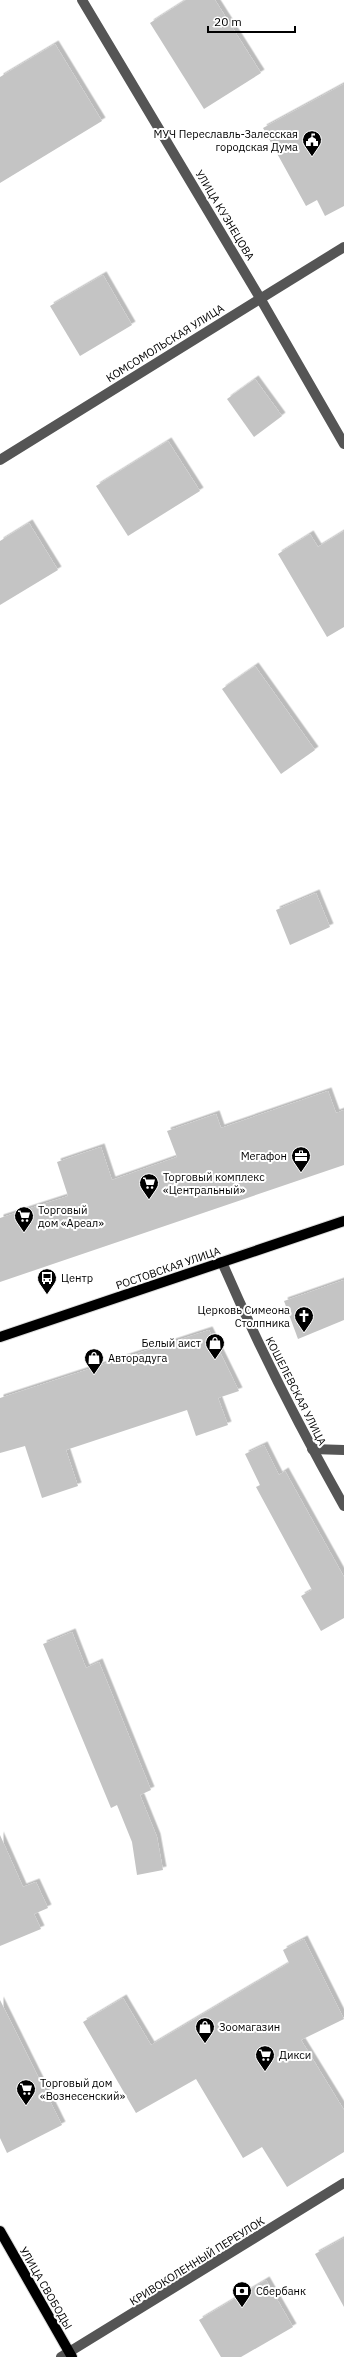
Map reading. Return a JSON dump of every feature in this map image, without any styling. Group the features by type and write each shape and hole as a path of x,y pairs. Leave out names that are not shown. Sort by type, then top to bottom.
{"main road":[{"name":"РОСТОВСКАЯ УЛИЦА","path":"0,1337 344,1221"},
{"name":"УЛИЦА СВОБОДЫ","path":"0,2231 68,2355"}],"street":[{"name":"УЛИЦА КУЗНЕЦОВА","path":"82,0 260,298 344,444"},
{"name":"КОМСОМОЛЬСКАЯ УЛИЦА","path":"0,460 260,298 344,248"},
{"name":"КОШЕЛЕВСКАЯ УЛИЦА","path":"222,1262 246,1317 293,1416 344,1506"},
{"path":"312,1449 344,1450"},
{"name":"КРИВОКОЛЕННЫЙ ПЕРЕУЛОК","path":"68,2355 344,2183"}],"building":[{"path":"186,0 215,0 261,73 204,109 150,23"},
{"path":"55,44 102,121 0,183 0,77"},
{"name":"МУЧ Переславль-Залесская городская Дума","path":"344,84 344,206 325,216 317,200 306,206 263,128"},
{"path":"103,275 132,325 80,356 50,306"},
{"path":"255,379 282,416 254,437 227,399"},
{"path":"168,441 200,491 128,536 96,486"},
{"path":"29,523 58,570 0,605 0,541"},
{"path":"344,531 344,627 327,637 278,554 310,534 318,547"},
{"path":"255,666 315,750 281,774 222,689"},
{"path":"316,893 330,927 290,945 276,910"},
{"path":"328,1091 336,1113 344,1110 344,1165 0,1282 0,1218 68,1196 57,1162 101,1147 112,1180 177,1157 167,1131 216,1114 221,1128"},
{"name":"Церковь Симеона Столпника","path":"344,1280 344,1320 298,1339 284,1301"},
{"path":"209,1330 239,1391 218,1398 228,1425 196,1436 187,1410 66,1450 78,1486 42,1498 25,1446 0,1453 0,1398"},
{"path":"264,1445 279,1475 285,1471 344,1577 344,1618 321,1631 301,1596 312,1590 256,1487 260,1485 245,1454"},
{"path":"72,1632 86,1668 99,1662 151,1790 140,1795 157,1837 163,1870 137,1875 132,1842 117,1805 111,1808 43,1644"},
{"path":"0,1835 23,1887 36,1882 48,1908 34,1914 41,1929 0,1946"},
{"path":"304,1939 344,2019 301,2040 344,2110 344,2152 287,2187 262,2147 243,2158 196,2079 136,2113 83,2022 123,1998 151,2045 289,1963 283,1950"},
{"name":"Торговый дом «Вознесенский»","path":"0,2000 62,2125 7,2153 0,2138"},
{"path":"344,2238 344,2307 315,2254"},
{"path":"266,2280 293,2327 241,2357 221,2357 199,2320"}],"place":[{"name":"МУЧ Переславль-Залесская городская Дума","path":"312,157"},
{"name":"Мегафон","path":"301,1173"},
{"name":"Торговый комплекс «Центральный»","path":"149,1200"},
{"name":"Торговый дом «Ареал»","path":"24,1233"},
{"name":"Центр","path":"47,1295"},
{"name":"Церковь Симеона Столпника","path":"304,1333"},
{"name":"Белый аист","path":"215,1360"},
{"name":"Авторадуга","path":"94,1375"},
{"name":"Зоомагазин","path":"205,2044"},
{"name":"Дикси","path":"265,2072"},
{"name":"Торговый дом «Вознесенский»","path":"26,2106"},
{"name":"Сбербанк","path":"242,2308"}]}
